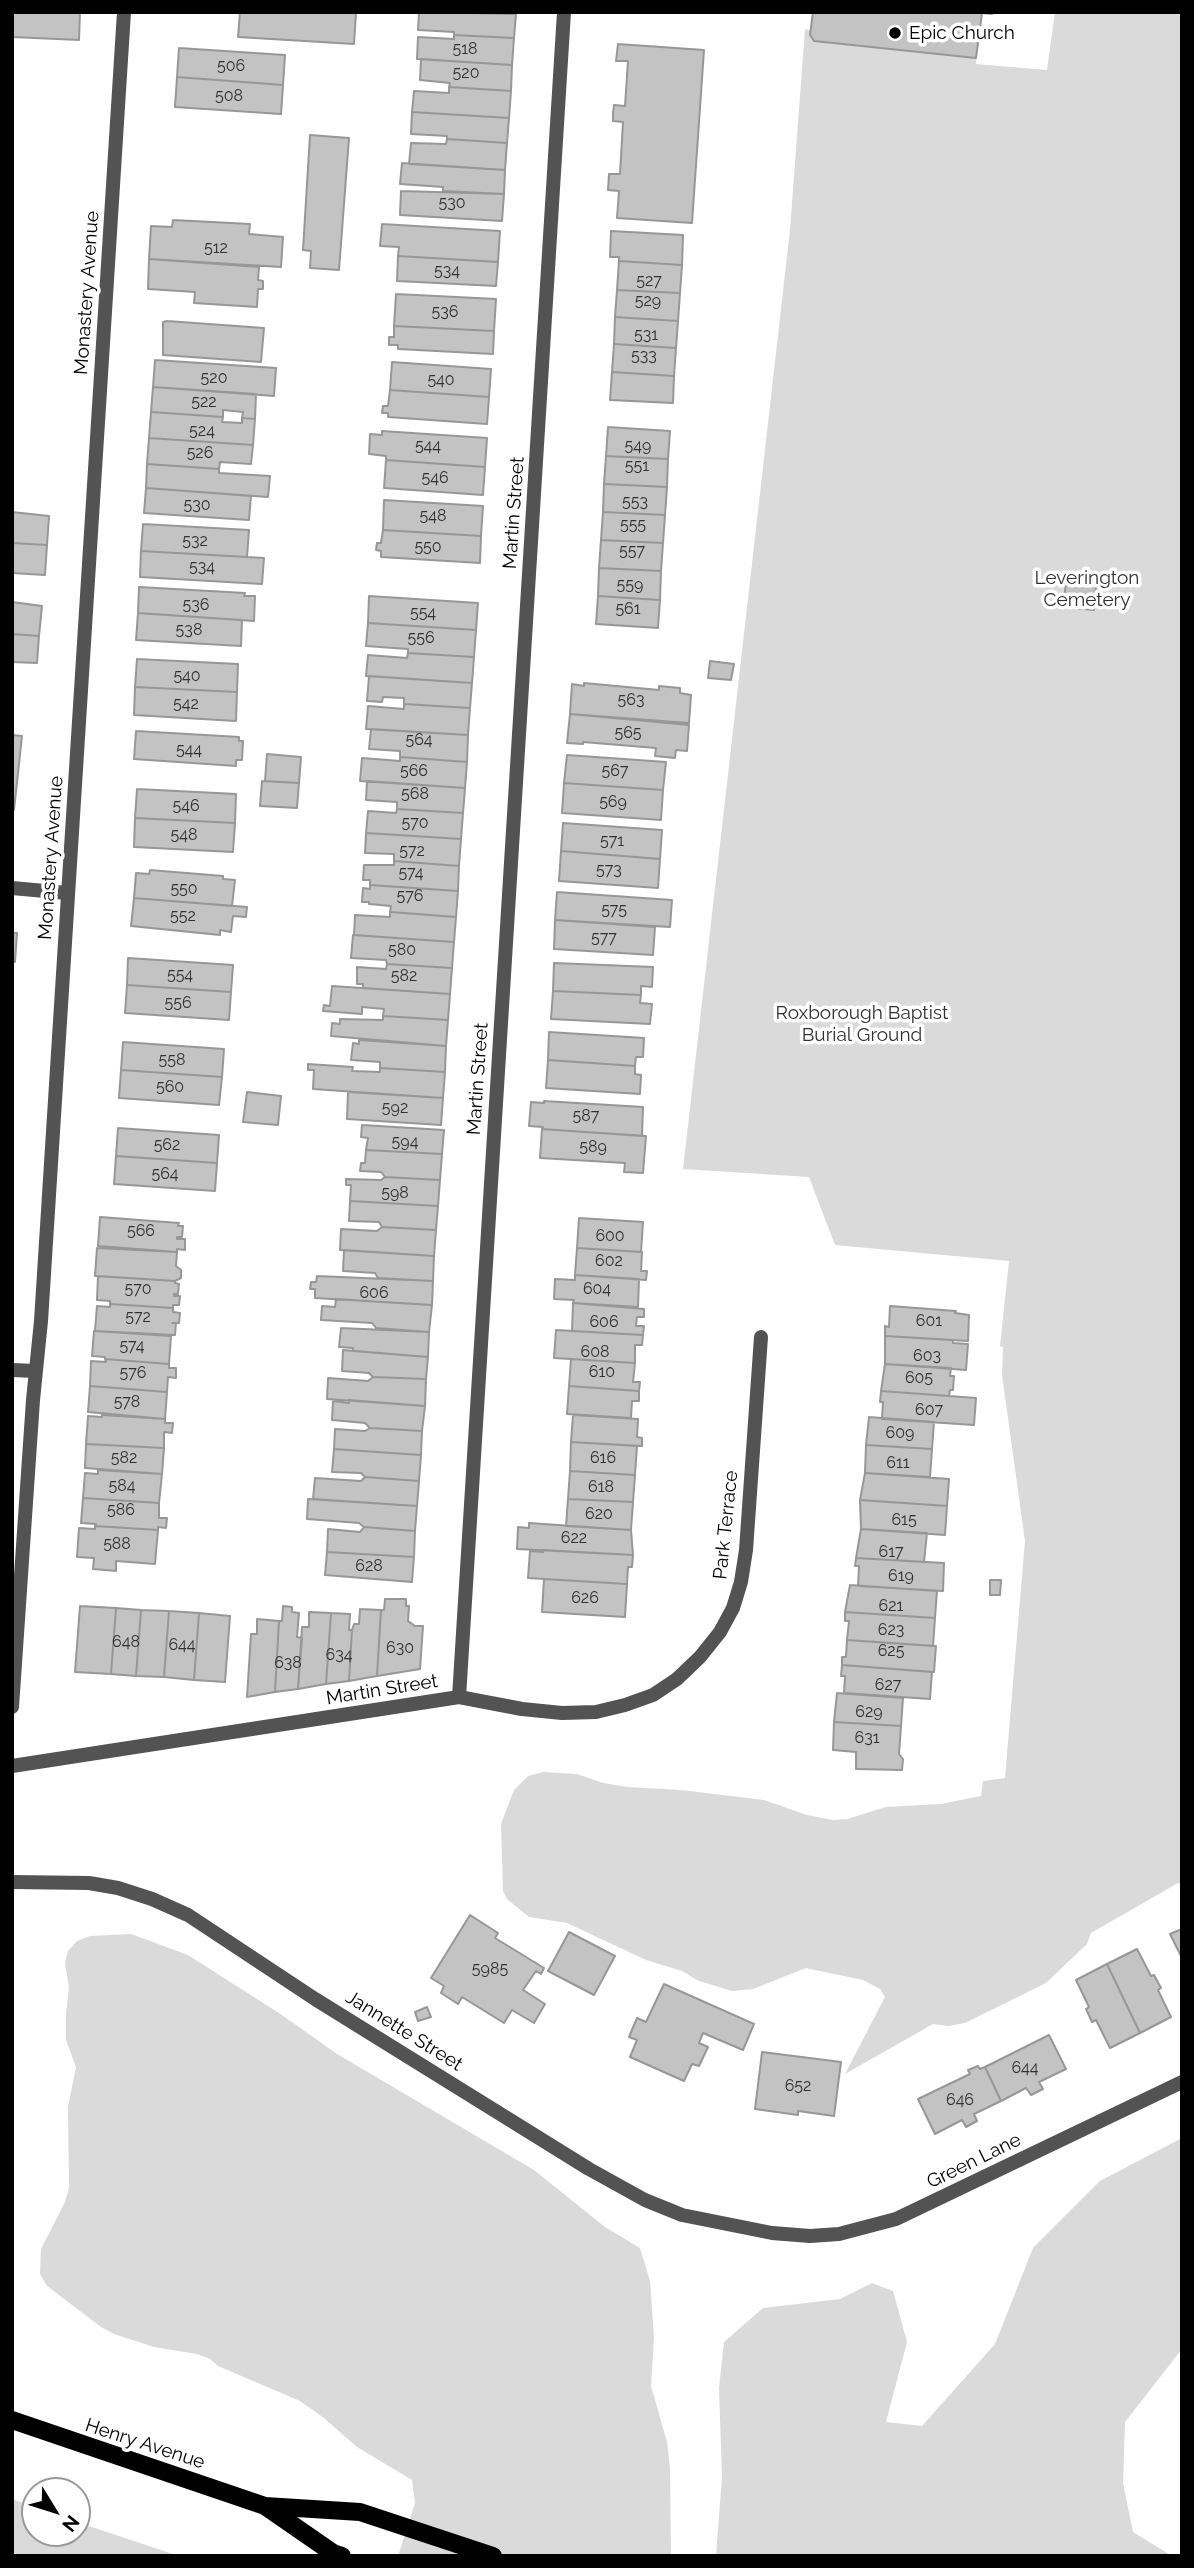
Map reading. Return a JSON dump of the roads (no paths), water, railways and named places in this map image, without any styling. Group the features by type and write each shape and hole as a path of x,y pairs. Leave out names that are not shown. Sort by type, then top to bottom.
{"main road":[{"name":"Henry Avenue","path":"12,2420 265,2506 337,2554"},
{"name":"Henry Avenue","path":"265,2506 360,2512 493,2556"}],"street":[{"name":"Monastery Avenue","path":"12,1707 124,12"},
{"name":"Martin Street","path":"12,1766 459,1697 565,12"},
{"path":"12,888 67,893"},
{"name":"Park Terrace","path":"459,1697 522,1709 562,1713 596,1712 653,1695 677,1679 700,1657 726,1620 741,1582 747,1537 761,1337"},
{"path":"12,1370 36,1371"},
{"name":"Jannette Street","path":"12,1882 89,1883 118,1888 176,1909 589,2169 645,2200 682,2215 772,2233"},
{"name":"Green Lane","path":"772,2233 810,2236 839,2234 896,2220 1182,2082"}],"place":[{"name":"Epic Church","path":"895,33"}],"park label":[{"name":"Leverington Cemetery","path":"1087,589"},
{"name":"Roxborough Baptist Burial Ground","path":"862,1024"}]}
